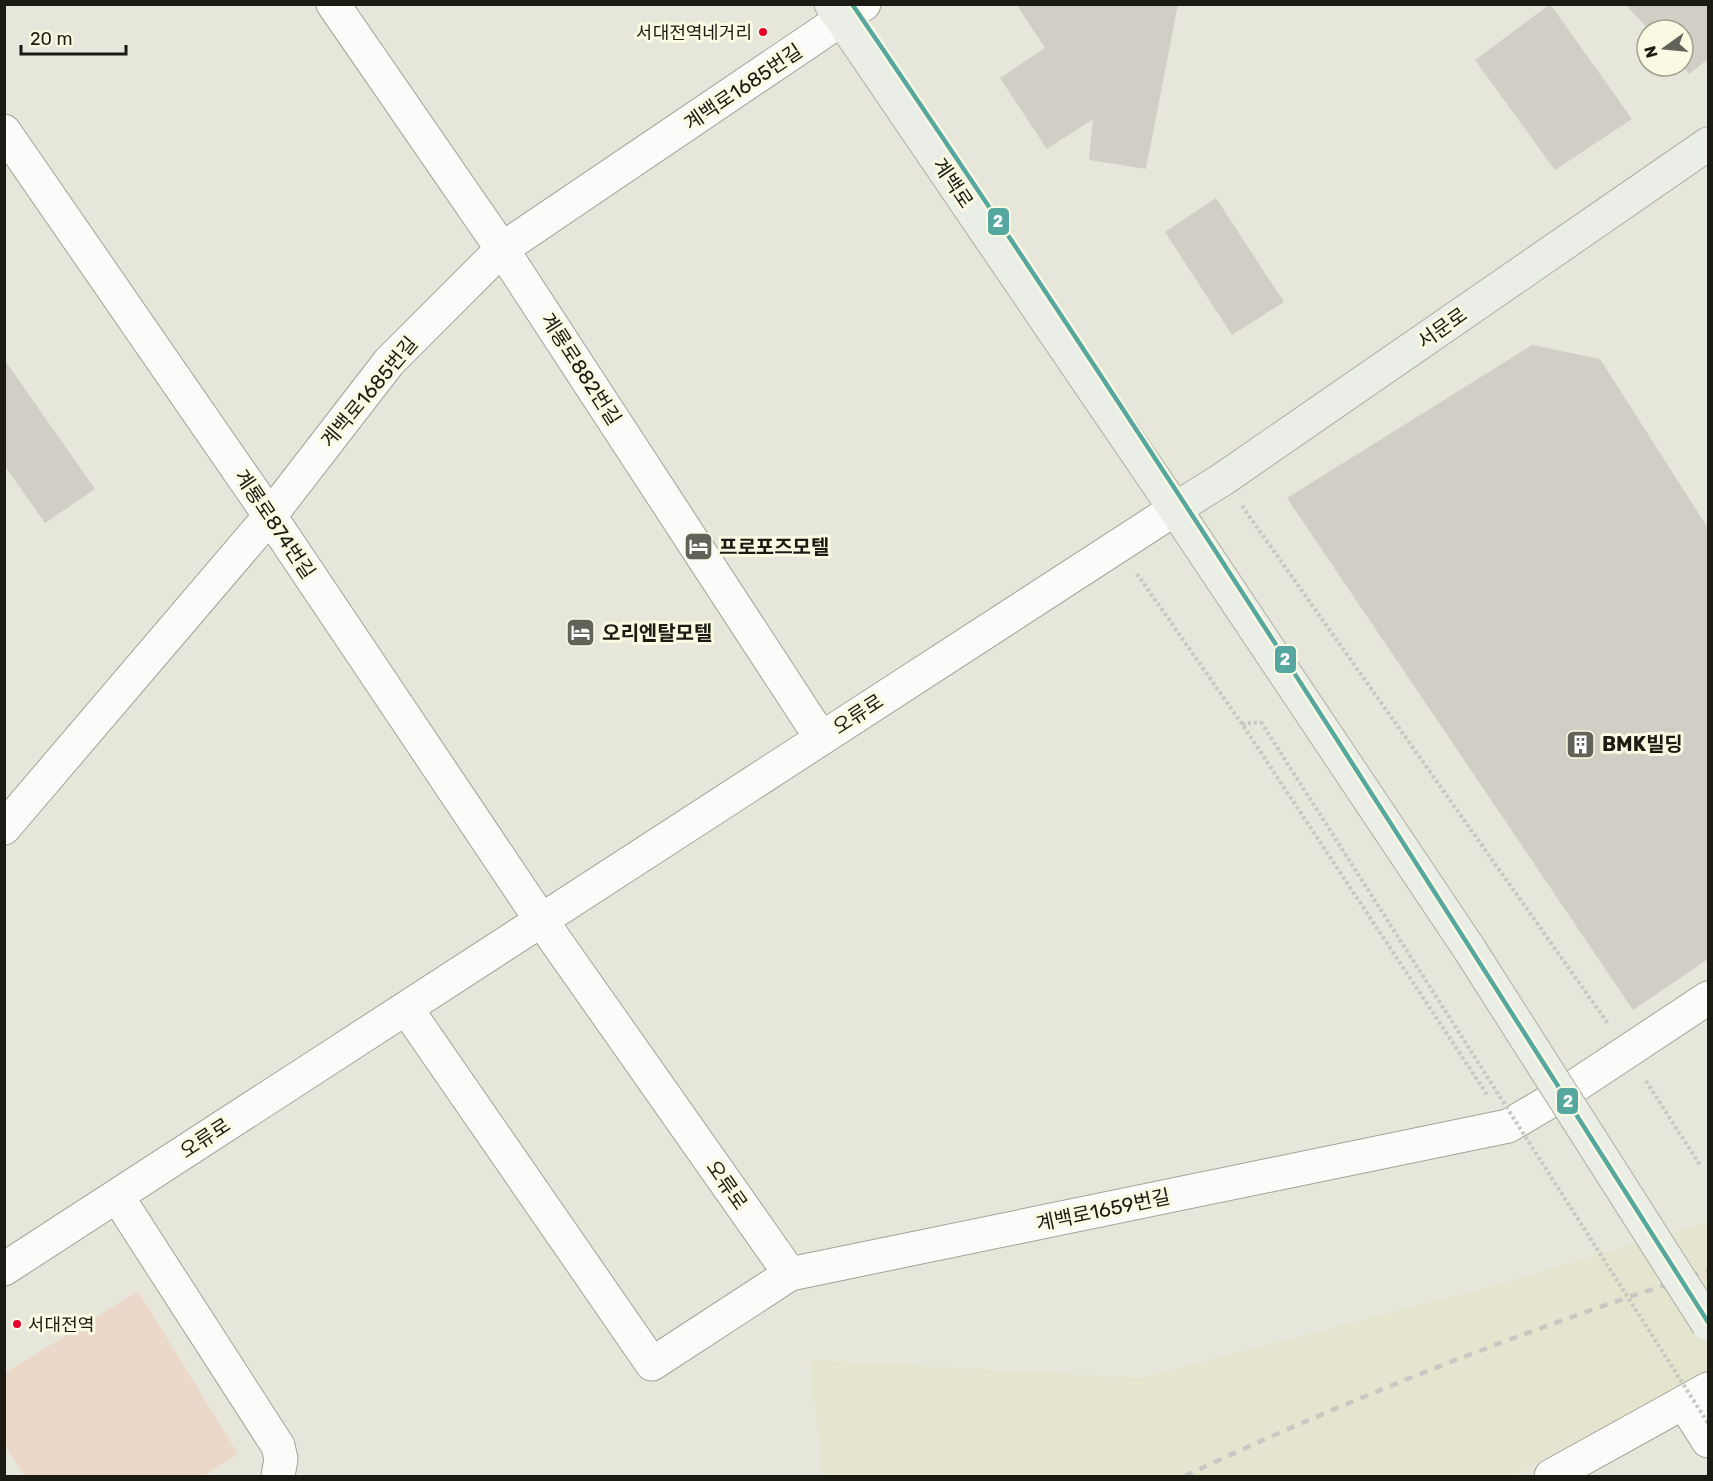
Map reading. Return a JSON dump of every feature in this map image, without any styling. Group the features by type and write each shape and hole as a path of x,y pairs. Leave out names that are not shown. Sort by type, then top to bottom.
{"main road":[{"name":"계백로","path":"846,10 1175,509 1470,950 1708,1324"},
{"name":"서문로","path":"1175,509 1223,479 1708,144"}],"street":[{"name":"계룡로882번길","path":"333,4 502,249 821,738"},
{"name":"계백로1685번길","path":"4,828 270,516 389,362 502,249 846,10"},
{"name":"계룡로874번길","path":"4,131 270,516 541,920"},
{"name":"오류로","path":"4,1269 1175,509"},
{"name":"오류로","path":"541,920 790,1274"},
{"name":"계백로1659번길","path":"406,1008 652,1364 790,1274 1508,1126 1569,1090 1708,998"},
{"path":"117,1196 278,1446 281,1459 278,1476"},
{"path":"1551,1476 1700,1405 1708,1441"}],"path":[{"path":"1223,479 1627,1051 1700,1165"},
{"path":"1118,545 1242,724 1508,1126"},
{"path":"1242,724 1261,722 1700,1405"}],"shaded area":[{"path":"1708,1222 1708,1371 1513,1476 823,1476 810,1360 1141,1378 1501,1284"},
{"path":"138,1291 238,1454 202,1476 24,1476 5,1445 5,1373"}],"building":[{"path":"1016,4 1178,4 1146,169 1089,160 1093,119 1047,149 1000,78 1045,48"},
{"path":"1550,4 1632,119 1555,170 1475,60"},
{"path":"1625,4 1708,4 1708,59 1695,69 1695,18 1638,18"},
{"path":"1216,198 1284,302 1232,335 1165,232"},
{"name":"BMK빌딩","path":"1532,345 1600,359 1708,528 1708,959 1633,1010 1287,498"},
{"path":"4,359 95,489 45,523 4,465"}],"railway":[{"path":"1185,1476 1313,1418 1443,1365 1575,1316 1708,1271"}],"transit line":[{"name":"2","path":"852,4 1179,495 1708,1322"}],"place":[{"name":"서대전역네거리","path":"763,32"},
{"name":"프로포즈모텔","path":"698,547"},
{"name":"오리엔탈모텔","path":"581,633"},
{"name":"BMK빌딩","path":"1581,744"},
{"name":"서대전역","path":"17,1324"}]}
